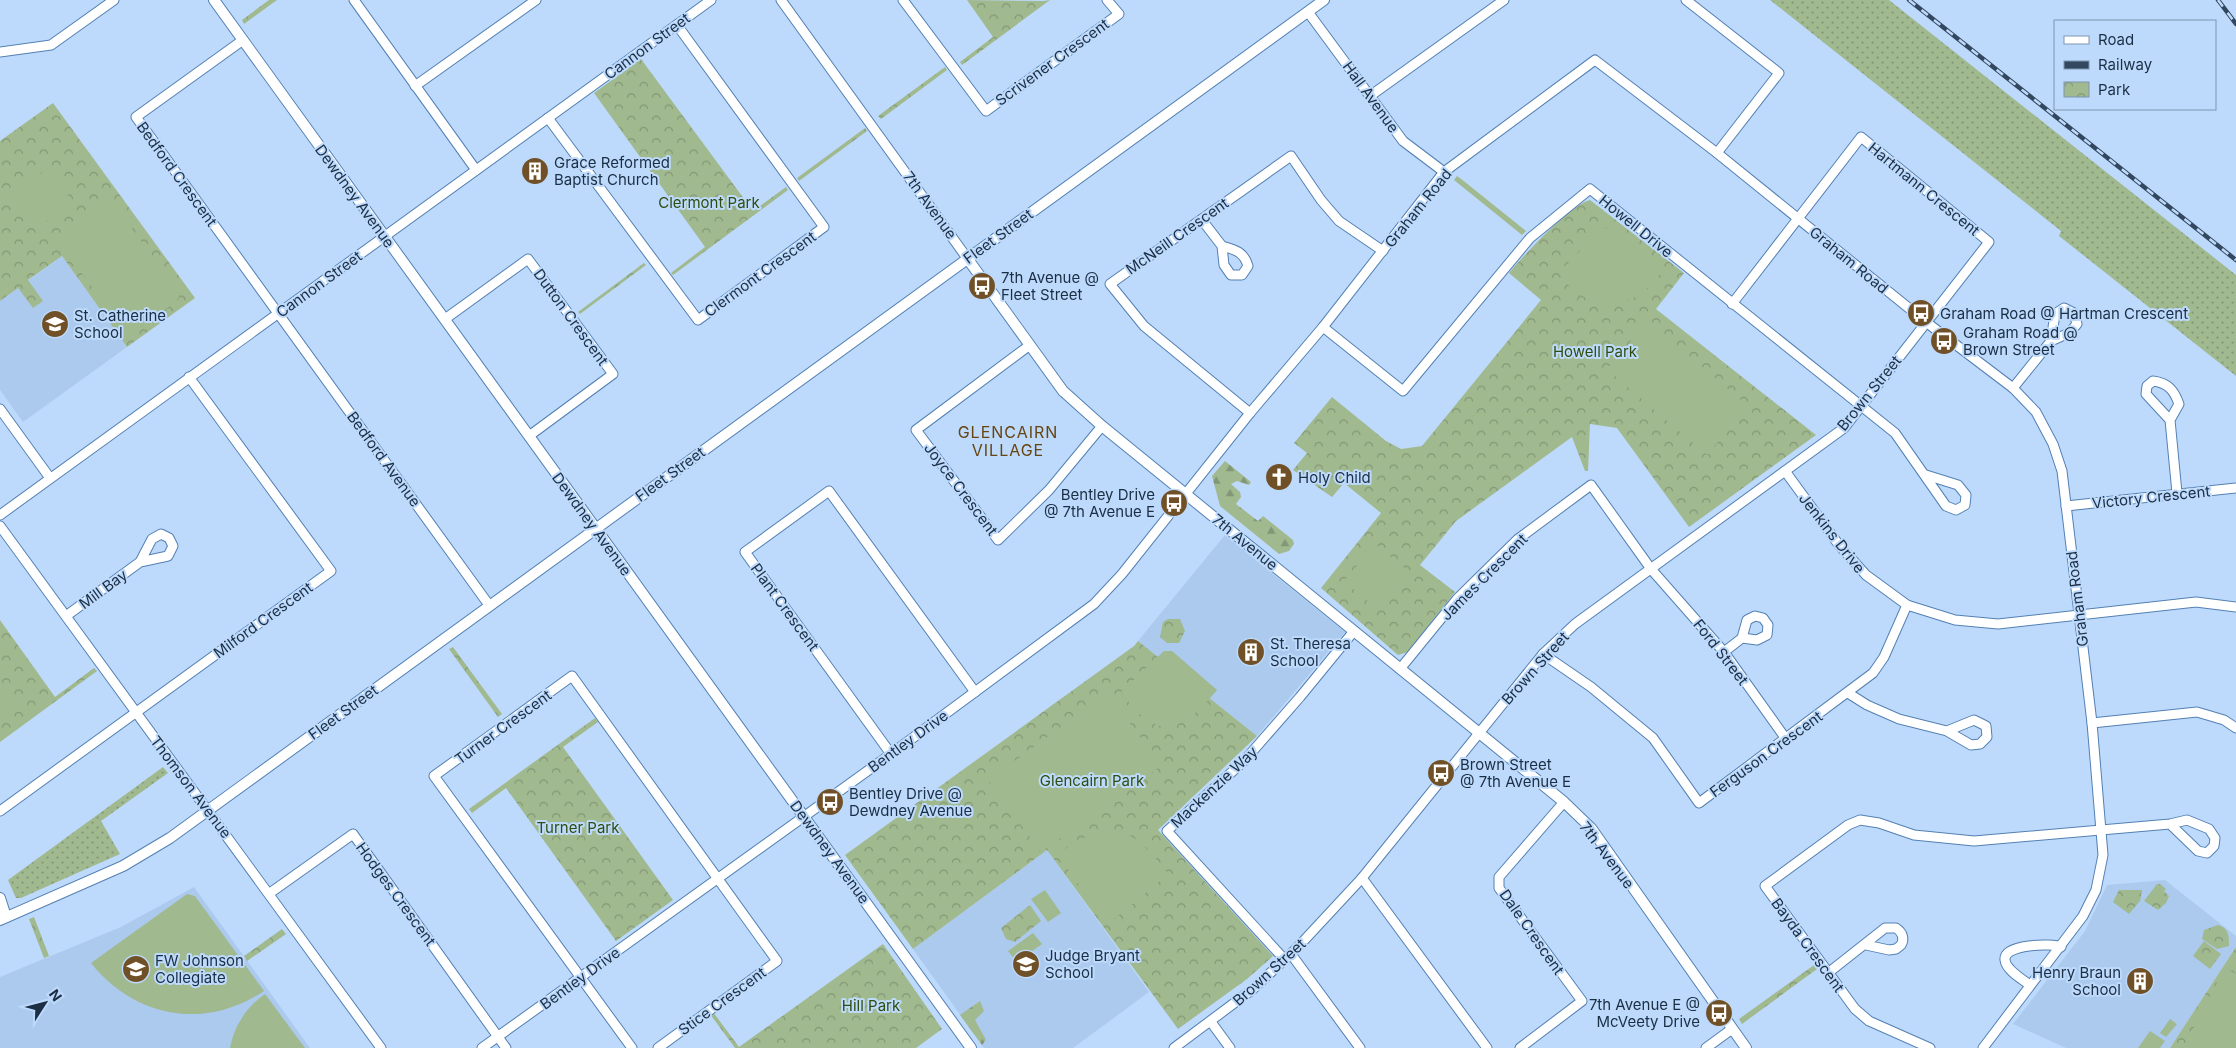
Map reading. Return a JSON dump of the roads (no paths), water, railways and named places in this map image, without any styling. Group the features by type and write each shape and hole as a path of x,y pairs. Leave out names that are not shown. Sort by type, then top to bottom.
{"street":[{"path":"0,52 51,45 114,0"},
{"name":"Dewdney Avenue","path":"214,0 971,1048"},
{"path":"415,86 536,0"},
{"name":"Cannon Street","path":"0,515 711,0"},
{"name":"7th Avenue","path":"782,0 1063,391 1102,426 1564,802 1591,828 1746,1048"},
{"name":"Scrivener Crescent","path":"903,0 986,111 1118,14 1107,0"},
{"name":"Fleet Street","path":"3,918 81,886 127,864 170,838 1324,0"},
{"path":"1370,96 1504,0"},
{"path":"1686,0 1779,73 1717,153"},
{"path":"358,2 415,86 476,170"},
{"name":"Hall Avenue","path":"1308,12 1403,141 1444,172"},
{"name":"Clermont Crescent","path":"548,118 698,320 824,227 677,25"},
{"name":"Bedford Crescent","path":"243,40 136,118 278,313"},
{"name":"Graham Road","path":"1186,494 1250,413 1323,327 1444,172 1596,60 1717,153 1926,322 2013,388 2036,412 2053,444 2062,472 2092,722 2103,855 2096,890 2083,916 1983,1048"},
{"name":"Hartmann Crescent","path":"1798,220 1861,137 1989,242 1926,322"},
{"name":"McNeill Crescent","path":"1250,413 1144,326 1110,284 1291,156 1321,200 1339,221 1383,252"},
{"name":"Howell Drive","path":"1323,327 1403,391 1530,238 1590,189 1895,433 1946,506 1956,510 1965,505 1966,495 1958,485 1926,475"},
{"path":"1202,220 1222,246"},
{"path":"1732,304 1798,220"},
{"name":"Dutton Crescent","path":"445,320 528,259 613,374 529,436"},
{"name":"Bedford Avenue","path":"278,313 489,605"},
{"name":"Brown Street","path":"1174,1048 1253,989 1288,957 1362,878 1543,654 1575,624 1844,428 1926,322"},
{"path":"2013,388 2051,341"},
{"name":"Joyce Crescent","path":"1030,345 916,430 998,540 1049,490 1102,426"},
{"name":"Milford Crescent","path":"0,811 331,571 189,377"},
{"path":"0,410 50,478"},
{"path":"2170,420 2177,493"},
{"name":"Jenkins Drive","path":"1785,471 1839,546 1866,575 1907,605 1955,620 1998,624 2196,602 2236,607"},
{"name":"James Crescent","path":"1400,669 1457,599 1518,539 1591,485 1651,569"},
{"name":"Victory Crescent","path":"2066,506 2236,488"},
{"name":"Plant Crescent","path":"891,754 745,552 829,491 975,692"},
{"name":"Bentley Drive","path":"482,1048 891,754 1094,604 1122,574 1186,494"},
{"name":"Thomson Avenue","path":"0,526 270,893 381,1048"},
{"name":"Mill Bay","path":"66,616 140,562"},
{"name":"Ford Street","path":"1651,569 1724,652 1786,739"},
{"name":"Ferguson Crescent","path":"1543,654 1591,687 1653,738 1699,803 1848,694 1873,673 1884,657 1907,605"},
{"name":"Mackenzie Way","path":"1288,957 1167,831 1244,761 1354,631"},
{"path":"1724,652 1742,638"},
{"name":"Turner Crescent","path":"580,978 434,776 572,676 717,878"},
{"path":"1848,694 1867,706 1899,719 1947,731"},
{"path":"2092,722 2197,712 2224,720 2236,728"},
{"name":"Dale Crescent","path":"1520,1048 1582,1002 1499,888 1499,877 1564,802"},
{"name":"Bayda Crescent","path":"1930,1048 1869,1021 1855,1009 1765,886 1848,825 1860,820 1879,823 1914,835 1974,841 2102,830"},
{"path":"2102,830 2170,824 2187,820 2210,829 2215,838 2214,846 2207,853 2198,851 2170,824"},
{"name":"Hodges Crescent","path":"270,893 353,834 498,1036"},
{"name":"Stice Crescent","path":"658,1048 777,961 717,878"},
{"path":"1362,878 1488,1048"},
{"path":"0,898 3,918"},
{"path":"2030,985 2008,967 2005,960 2006,954 2012,949 2054,944 2061,946"},
{"path":"1828,973 1866,945"},
{"path":"1288,957 1360,1048"},
{"path":"580,978 632,1048"},
{"path":"1211,1022 1230,1048"},
{"path":"1706,1048 1732,1028"},
{"path":"498,1036 506,1048"}],"railway":[{"path":"1909,0 2236,260"},
{"path":"2218,0 2236,24"}],"place":[{"name":"Grace Reformed Baptist Church","path":"535,171"},
{"name":"7th Avenue @ Fleet Street","path":"982,286"},
{"name":"Graham Road @ Hartman Crescent","path":"1921,313"},
{"name":"St. Catherine School","path":"55,324"},
{"name":"Graham Road @ Brown Street","path":"1944,341"},
{"name":"Holy Child","path":"1279,477"},
{"name":"Bentley Drive @ 7th Avenue E","path":"1174,503"},
{"name":"St. Theresa School","path":"1251,652"},
{"name":"Brown Street @ 7th Avenue E","path":"1441,773"},
{"name":"Bentley Drive @ Dewdney Avenue","path":"830,802"},
{"name":"Judge Bryant School","path":"1026,964"},
{"name":"FW Johnson Collegiate","path":"136,969"},
{"name":"Henry Braun School","path":"2140,981"},
{"name":"7th Avenue E @ McVeety Drive","path":"1719,1013"}],"district":[{"name":"GLENCAIRN VILLAGE","path":"1008,441"}],"park label":[{"name":"Clermont Park","path":"709,202"},
{"name":"Howell Park","path":"1595,351"},
{"name":"Glencairn Park","path":"1092,780"},
{"name":"Turner Park","path":"578,827"},
{"name":"Hill Park","path":"871,1005"}]}
